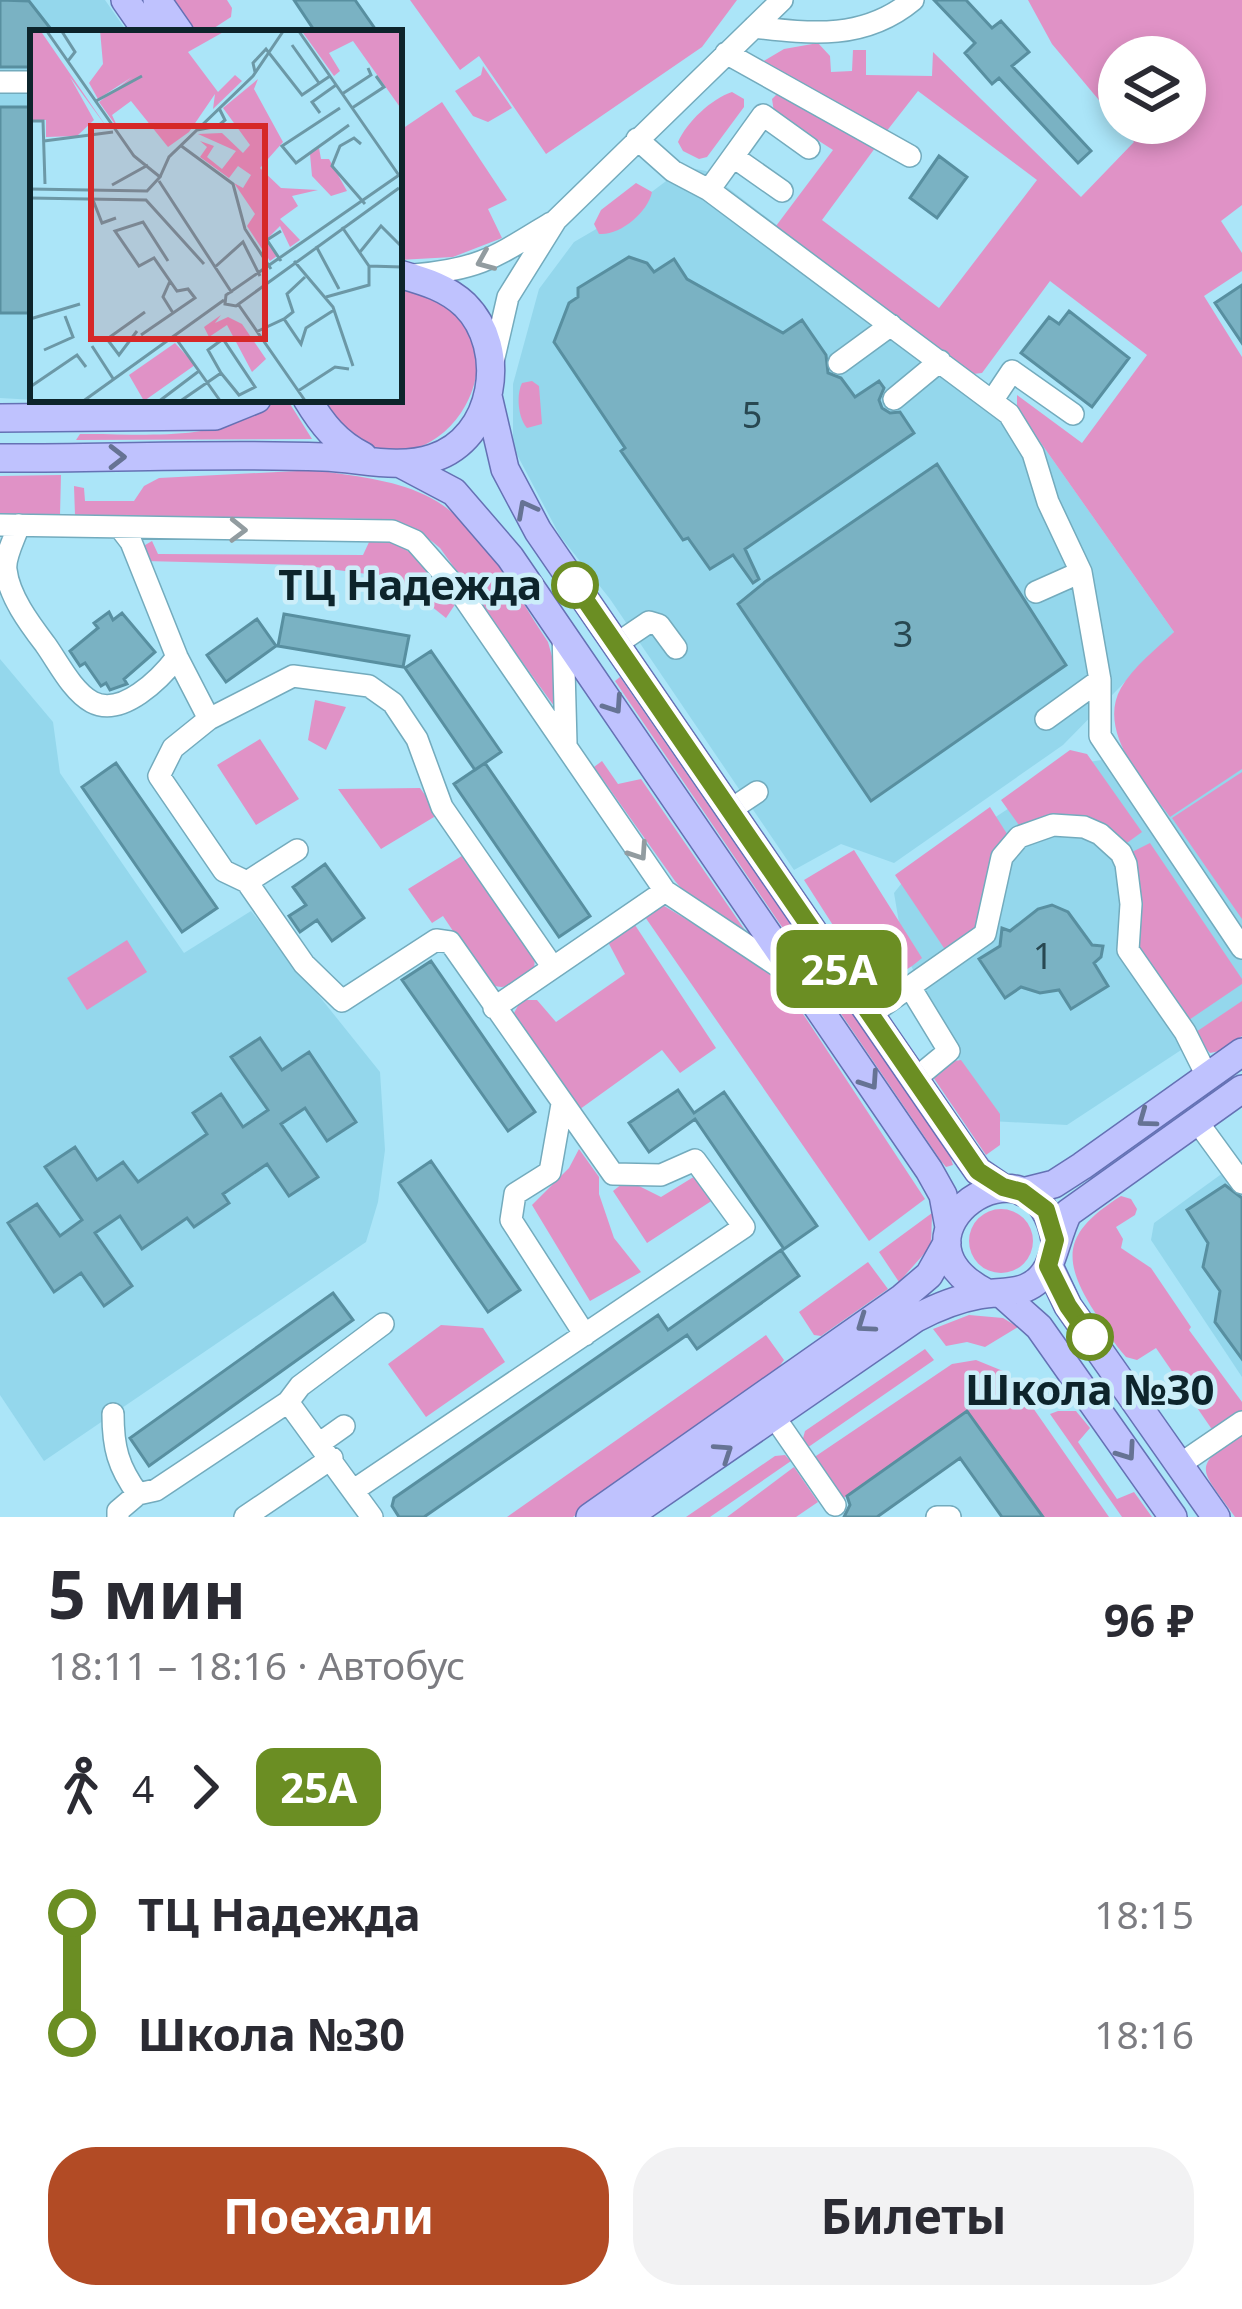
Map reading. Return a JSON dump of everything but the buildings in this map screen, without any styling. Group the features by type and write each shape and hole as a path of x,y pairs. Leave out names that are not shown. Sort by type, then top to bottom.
{"main road":[{"path":"124,0 146,30"},
{"path":"157,0 178,30"},
{"path":"0,458 324,457 400,464 435,458 459,444 478,420 493,366 484,332 468,308 450,292 402,276"},
{"path":"488,396 505,469 538,531 978,1171 1046,1210 1052,1253 1068,1306 1216,1517"},
{"path":"0,418 195,417 237,410 251,402"},
{"path":"310,402 321,423 345,447 372,460"},
{"path":"400,464 454,492 484,523 563,631 929,1169 943,1196 956,1271 968,1284 995,1294 1039,1327 1173,1517"},
{"path":"590,1517 902,1298 929,1275 964,1202 980,1192 1054,1184 1242,1052"},
{"path":"627,1517 916,1318 942,1304 1036,1281 1068,1213 1242,1089"}],"street":[{"path":"493,366 508,297 556,220 782,0"},
{"path":"754,27 802,32 869,28 913,0"},
{"path":"726,53 910,156"},
{"path":"709,190 763,116 809,148"},
{"path":"637,139 673,171 709,190 1009,414 1033,453 1048,502 1081,572 1100,680 1100,736 1242,948"},
{"path":"734,158 782,190"},
{"path":"402,276 490,262 556,220"},
{"path":"839,363 891,325"},
{"path":"894,399 940,361"},
{"path":"992,401 1012,371 1072,414"},
{"path":"177,657 162,676 127,700 110,706 95,704 79,692 14,597 4,566 10,525 392,531 415,541 460,592 665,891 805,984"},
{"path":"121,529 131,542 177,657 209,719"},
{"path":"1036,592 1081,572"},
{"path":"616,645 649,622 659,625 676,648"},
{"path":"563,631 566,743"},
{"path":"354,1490 744,1227 695,1160 661,1175 613,1174 450,941 436,940 339,1009 247,882 224,872 159,776 173,748 209,719 293,676 369,686 393,703 417,739 442,808 552,966"},
{"path":"1046,719 1100,680"},
{"path":"730,810 757,792"},
{"path":"871,1014 985,934 1002,857 1019,837 1053,825 1084,827 1100,834 1120,854 1131,904 1128,950 1185,1032 1207,1076"},
{"path":"247,882 297,850"},
{"path":"494,1008 665,891"},
{"path":"910,987 950,1052 915,1079"},
{"path":"562,1104 550,1172 515,1194 511,1220 585,1335"},
{"path":"1196,1120 1242,1184"},
{"path":"118,1517 118,1511 138,1495 156,1490 288,1402 300,1386 383,1324"},
{"path":"288,1402 372,1517"},
{"path":"113,1414 113,1447 138,1495"},
{"path":"775,1418 835,1505"},
{"path":"1179,1465 1242,1422"},
{"path":"245,1517 326,1450 344,1426"},
{"path":"937,1517 950,1517"}],"shaded area":[{"path":"0,0 105,0 126,30 30,30 30,400 0,398"},
{"path":"170,0 227,0 231,17 211,30 195,30"},
{"path":"410,0 737,0 702,47 546,154 479,56 460,70"},
{"path":"1028,0 1242,0 1242,205 1221,221 1242,253 1242,271 1204,296 1242,357 1242,769 1170,817 1127,757 1115,722 1115,705 1132,673 1174,632 1017,409 1017,395 1082,443 1147,355 1050,281 982,373 973,374 776,226 833,150 774,112 772,99 779,92 878,144 822,220 939,308 1037,180 918,91 886,132 762,62 784,49 818,43 830,56 831,72 852,71 853,50 866,50 866,75 932,76 933,52 1081,197 1132,144 1206,144 1206,36 1098,36 1098,99 1052,44"},
{"path":"483,66 512,108 488,122 473,116 455,91 481,75"},
{"path":"732,92 744,99 744,107 707,157 699,159 683,151 678,142 694,119"},
{"path":"442,102 507,200 488,209 502,238 453,257 402,260 402,129"},
{"path":"685,167 706,171 1017,409 1174,632 1063,745 894,863 841,844 794,870 610,599 560,536 513,447 513,384 539,289 574,242 622,214"},
{"path":"636,183 652,192 645,207 624,227 599,234 594,224 601,210"},
{"path":"402,291 449,308 473,339 476,376 462,412 435,439 400,451 361,440 326,402 402,402"},
{"path":"532,381 539,386 542,424 527,428 519,394 522,383"},
{"path":"273,402 289,402 312,439 76,440 80,434 208,430 255,414"},
{"path":"316,470 412,490 463,522 495,560 548,642 554,706 440,548 404,526 379,519 75,515 74,486 84,488 85,501 134,501 144,486 159,478"},
{"path":"61,475 60,515 0,514 0,476"},
{"path":"370,540 398,545 419,560 456,603 446,618 396,578 301,565 145,561 140,548 152,541 158,554 363,555"},
{"path":"0,659 53,722 60,773 184,953 251,911 380,1072 385,1150 378,1202 366,1242 44,1461 0,1395"},
{"path":"620,677 953,1165 946,1167 941,1161 615,681"},
{"path":"315,700 346,707 326,750 308,740"},
{"path":"1242,716 1242,1010 1067,1125 990,1121 904,952 894,893 909,874 1076,764 1190,746"},
{"path":"260,739 299,799 256,825 217,765"},
{"path":"1070,750 1087,754 1142,832 1120,848 1061,819 1021,828 1001,800"},
{"path":"602,761 618,784 641,779 751,939 688,896 675,881 594,767"},
{"path":"1242,772 1242,919 1172,818"},
{"path":"420,788 439,814 381,849 338,789"},
{"path":"990,807 1009,837 981,927 946,951 895,875"},
{"path":"1150,843 1242,979 1242,984 1186,1022 1137,952 1126,855"},
{"path":"854,850 922,958 895,975 863,972 804,880"},
{"path":"465,854 535,956 534,971 510,986 485,979 443,916 432,923 408,889"},
{"path":"661,904 782,982 925,1199 869,1241 643,914"},
{"path":"633,922 716,1048 680,1073 662,1050 576,1112 515,1022 514,1013 521,1000 537,1000 556,1022 625,974 608,942"},
{"path":"127,940 147,972 87,1010 67,978"},
{"path":"1242,1001 1242,1036 1210,1053 1193,1034"},
{"path":"961,1060 1000,1114 1000,1145 986,1155 933,1077 947,1062"},
{"path":"579,1149 599,1177 599,1194 614,1238 641,1272 590,1301 532,1205 569,1168"},
{"path":"1227,1170 1242,1170 1242,1377 1151,1240 1154,1223"},
{"path":"700,1173 716,1198 647,1243 613,1191 627,1180 661,1197"},
{"path":"1121,1196 1131,1199 1137,1209 1116,1227 1123,1239 1121,1248 1151,1268 1242,1402 1242,1414 1220,1428 1211,1428 1156,1348 1137,1360 1126,1357 1083,1292 1073,1260 1079,1233"},
{"path":"1001,1209 1024,1218 1033,1241 1024,1264 1001,1273 978,1264 969,1241 978,1218"},
{"path":"932,1213 931,1246 899,1282 879,1252"},
{"path":"868,1262 888,1289 821,1336 814,1335 799,1312"},
{"path":"969,1315 1003,1318 1018,1327 985,1347 967,1342 946,1346 933,1329"},
{"path":"441,1325 483,1328 505,1362 426,1417 388,1364"},
{"path":"766,1335 784,1360 770,1379 573,1517 507,1517"},
{"path":"925,1349 934,1360 807,1448 802,1442 805,1431"},
{"path":"976,1360 1003,1371 1024,1395 1109,1517 1043,1517 967,1411 841,1500 813,1458 952,1364"},
{"path":"1076,1411 1090,1428 1078,1442 1117,1499 1134,1492 1152,1517 1122,1517 1050,1414"},
{"path":"1242,1431 1242,1517 1235,1517 1206,1470 1214,1454"},
{"path":"785,1455 791,1461 710,1517 686,1517 775,1456"},
{"path":"794,1467 818,1502 796,1517 727,1517"}],"bus line":[{"name":"25А","path":"575,585 978,1171 1003,1187 1022,1192 1046,1210 1055,1240 1048,1266 1090,1337"}],"place":[{"name":"ТЦ Надежда","path":"575,585"},
{"name":"Школа №30","path":"1090,1337"}]}
